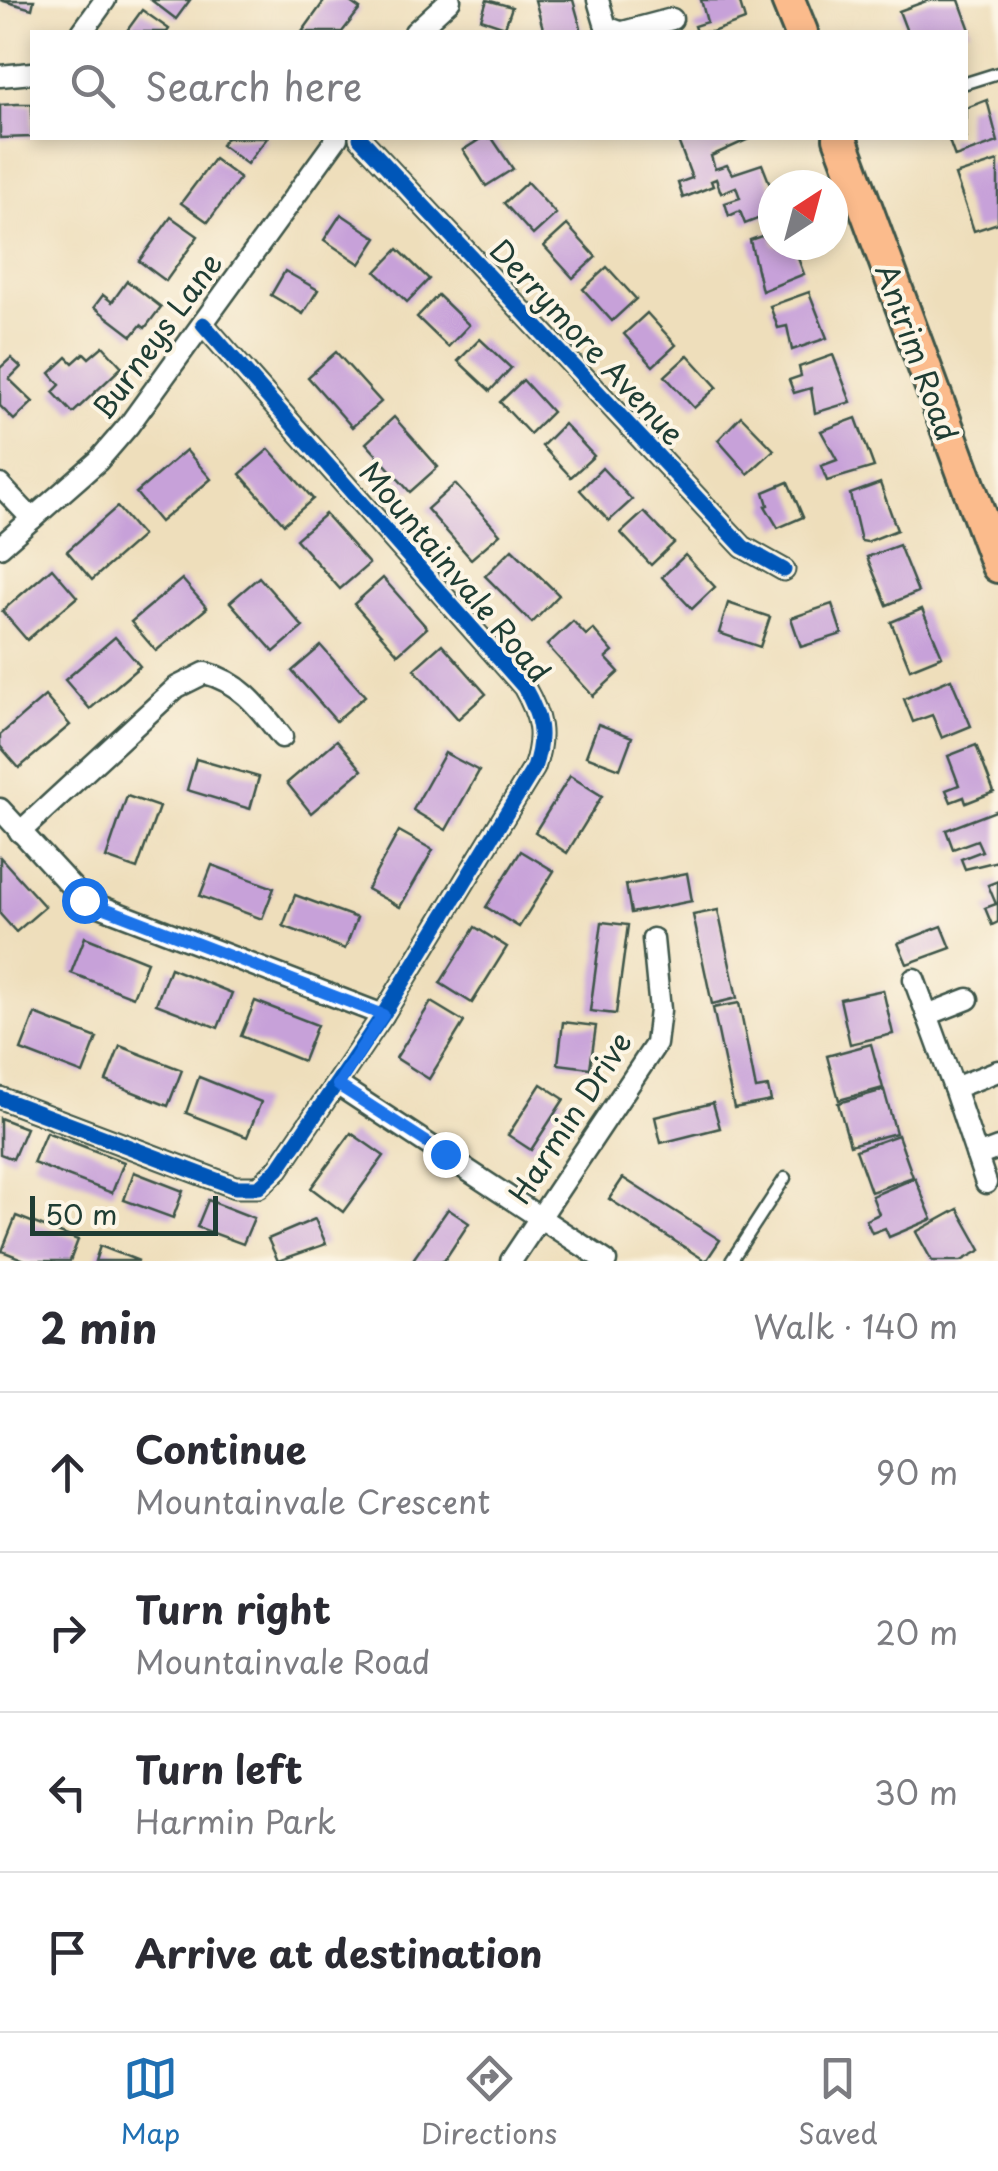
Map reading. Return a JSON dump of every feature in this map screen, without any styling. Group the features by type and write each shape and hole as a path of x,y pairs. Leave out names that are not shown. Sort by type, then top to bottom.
{"main road":[{"path":"788,0 799,30"},
{"name":"Antrim Road","path":"841,140 998,566"}],"street":[{"path":"84,30 106,0"},
{"path":"417,30 450,0"},
{"path":"598,0 606,27 616,30"},
{"path":"629,30 672,18"},
{"path":"0,76 30,73"},
{"name":"Burneys Lane","path":"0,547 98,462 204,324 336,140"},
{"name":"Derrymore Avenue","path":"362,140 743,548 784,570"},
{"name":"Mountainvale Road","path":"0,1098 235,1187 259,1187 278,1169 383,1015 534,768 543,742 540,716 524,687 204,324"},
{"path":"0,486 32,519"},
{"path":"20,832 177,687 205,672 226,678 252,700 282,738"},
{"path":"0,808 84,900 383,1015"},
{"name":"Harmin Drive","path":"511,1261 656,1044 660,1010 653,939"},
{"path":"914,979 986,1183"},
{"path":"927,1015 968,1000"},
{"path":"954,1088 998,1071"},
{"path":"338,1085 606,1261"},
{"path":"977,1156 998,1148"}],"lane":[{"path":"968,82 998,73"},
{"path":"731,1261 785,1178"}],"building":[{"path":"0,0 34,0 32,9"},
{"path":"151,0 190,0 176,19"},
{"path":"325,0 347,0 360,9 344,30 303,30"},
{"path":"487,0 512,7 505,27 481,19"},
{"path":"535,0 573,0 581,30 543,30"},
{"path":"701,0 739,0 745,20 718,30 695,30 694,26 707,22"},
{"path":"929,0 959,0 970,30 906,30 899,11"},
{"path":"142,10 169,29 168,30 127,30"},
{"path":"987,100 998,142 955,157 949,140 968,140 968,107"},
{"path":"30,104 30,137 0,138 0,105"},
{"path":"225,140 265,140 247,164 221,145"},
{"path":"479,140 493,140 513,169 486,186 463,150"},
{"path":"678,140 747,140 711,156 715,169 727,165 732,174 762,164 764,170 758,170 758,219 745,224 740,211 729,216 725,203 740,198 736,187 721,193 716,179 711,181 713,186 683,198 678,183 692,178"},
{"path":"214,159 240,178 208,222 181,203"},
{"path":"998,161 998,223 974,231 955,175"},
{"path":"527,182 556,214 533,235 504,203"},
{"path":"341,214 377,238 360,264 324,240"},
{"path":"171,217 198,236 166,281 139,261"},
{"path":"567,225 596,257 573,278 544,246"},
{"path":"758,237 758,260 799,260 804,274 762,291 750,240"},
{"path":"398,249 429,279 407,302 376,272"},
{"path":"607,267 636,299 612,321 583,289"},
{"path":"285,271 318,290 303,314 271,295"},
{"path":"127,281 161,307 145,328 141,325 132,336 94,307 103,295 112,302"},
{"path":"809,292 827,338 792,350 787,326 778,328 770,306"},
{"path":"438,295 469,325 448,347 417,317"},
{"path":"647,313 676,345 653,366 624,334"},
{"path":"480,339 511,368 490,391 458,361"},
{"path":"103,346 122,367 73,413 53,392 60,385 50,373 67,357 73,363 84,353 89,358"},
{"path":"336,352 381,402 352,427 308,377"},
{"path":"688,355 717,387 694,408 665,376"},
{"path":"833,355 851,402 815,413 811,388 794,393 789,380 801,376 799,367"},
{"path":"11,358 21,367 9,379 33,402 14,420 0,406 0,368"},
{"path":"523,380 552,412 530,434 500,402"},
{"path":"741,416 774,450 748,474 718,440"},
{"path":"394,417 438,467 410,492 366,443"},
{"path":"856,418 874,467 827,481 821,466 837,460 821,431"},
{"path":"564,424 594,456 571,477 542,446"},
{"path":"269,449 313,499 284,524 240,474"},
{"path":"186,450 211,479 160,522 136,493"},
{"path":"602,468 632,500 609,521 580,490"},
{"path":"788,482 803,517 778,528 765,506 768,505 764,492"},
{"path":"880,483 897,530 861,541 850,494"},
{"path":"455,484 500,534 471,559 427,509"},
{"path":"117,507 142,536 92,580 67,551"},
{"path":"644,512 674,543 651,565 621,533"},
{"path":"325,514 369,564 340,589 296,539"},
{"path":"899,545 918,592 887,605 867,557"},
{"path":"512,549 559,595 532,623 485,576"},
{"path":"685,555 715,587 692,609 662,577"},
{"path":"52,568 77,597 27,640 2,611"},
{"path":"259,577 303,627 274,652 230,602"},
{"path":"383,578 427,628 398,654 354,604"},
{"path":"182,579 207,608 156,651 131,622"},
{"path":"728,603 770,617 760,647 719,633"},
{"path":"832,604 842,634 801,647 791,618"},
{"path":"922,609 942,656 910,669 891,622"},
{"path":"573,621 586,635 593,629 613,652 606,658 619,672 593,696 547,645"},
{"path":"115,637 140,666 90,709 65,680"},
{"path":"442,644 486,694 458,719 414,669"},
{"path":"321,646 365,696 336,721 292,671"},
{"path":"951,679 971,726 942,738 932,715 913,722 904,699"},
{"path":"45,696 70,725 19,768 0,746 0,735"},
{"path":"598,724 632,737 620,769 586,756"},
{"path":"337,740 362,770 311,813 287,783"},
{"path":"976,745 994,792 966,803 964,797 951,802 946,790 959,785 948,756"},
{"path":"445,753 479,771 446,830 413,810"},
{"path":"196,759 259,777 250,809 187,790"},
{"path":"570,776 602,796 567,853 535,832"},
{"path":"127,796 159,807 137,869 106,858"},
{"path":"998,810 998,861 965,869 961,859 982,851 977,840 953,849 946,830"},
{"path":"399,831 433,850 400,907 367,889"},
{"path":"521,851 554,871 519,927 486,907"},
{"path":"0,857 45,907 16,932 0,914"},
{"path":"212,865 274,888 262,919 200,896"},
{"path":"687,873 692,901 631,913 626,885"},
{"path":"998,881 998,922 992,925 985,908 996,904 988,885"},
{"path":"295,895 357,918 345,949 283,926"},
{"path":"718,910 737,998 712,1004 693,915"},
{"path":"602,922 628,925 616,1014 590,1011"},
{"path":"942,926 951,948 907,964 898,943"},
{"path":"475,927 507,947 472,1003 440,983"},
{"path":"85,937 147,962 133,997 71,973"},
{"path":"170,968 232,993 218,1028 156,1004"},
{"path":"883,990 893,1034 850,1044 840,999"},
{"path":"255,1001 317,1025 303,1061 241,1036"},
{"path":"431,1002 464,1022 429,1079 396,1058"},
{"path":"739,1003 756,1089 768,1087 771,1101 734,1108 713,1008"},
{"path":"35,1014 97,1038 83,1074 21,1050"},
{"path":"563,1022 596,1026 590,1068 558,1064"},
{"path":"871,1044 883,1088 839,1100 827,1056"},
{"path":"120,1046 182,1070 168,1106 106,1081"},
{"path":"199,1077 261,1102 247,1137 186,1113"},
{"path":"541,1084 564,1099 531,1150 508,1135"},
{"path":"884,1090 896,1133 850,1145 838,1103"},
{"path":"713,1103 720,1128 661,1143 655,1117"},
{"path":"0,1118 26,1128 13,1159 0,1154"},
{"path":"46,1132 124,1162 112,1193 33,1163"},
{"path":"351,1133 384,1156 343,1212 311,1188"},
{"path":"898,1135 913,1177 871,1192 856,1150"},
{"path":"134,1172 183,1191 173,1218 124,1200"},
{"path":"623,1178 720,1240 706,1261 609,1199"},
{"path":"915,1178 932,1219 889,1237 885,1228 872,1233 866,1220 879,1214 872,1196"},
{"path":"208,1200 254,1218 243,1244 197,1227"},
{"path":"448,1209 469,1223 444,1261 412,1261"},
{"path":"958,1209 981,1250 961,1261 932,1261 916,1232"},
{"path":"16,1216 78,1240 70,1261 27,1261 2,1251"},
{"path":"315,1219 326,1244 278,1261 268,1239"},
{"path":"100,1246 139,1261 95,1261"}],"cycle path":[{"path":"362,140 743,547 784,570"},
{"path":"0,1098 235,1187 259,1187 278,1169 383,1015 534,768 540,726 524,687 203,324"}],"route":[{"path":"84,900 383,1015 338,1085 445,1154"}]}
